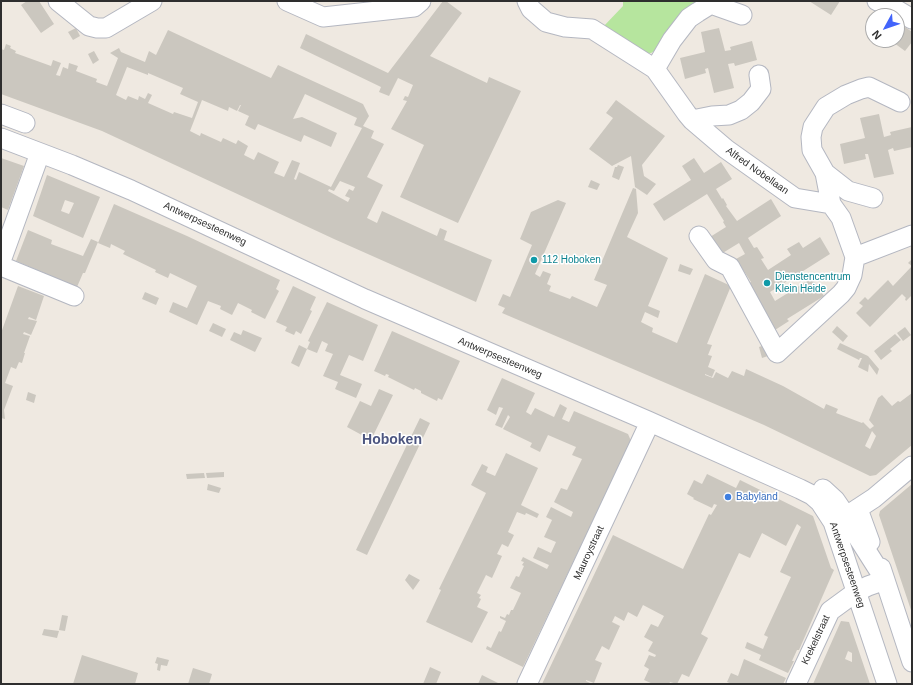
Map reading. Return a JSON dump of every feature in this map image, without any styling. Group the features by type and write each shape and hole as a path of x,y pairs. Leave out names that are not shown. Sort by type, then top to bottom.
{"street":[{"path":"61,2 89,26 106,28 152,1"},
{"path":"287,1 324,17 414,7 422,1"},
{"name":"Alfred Nobellaan","path":"527,1 531,9 546,22 565,27 592,29 655,69 692,120 726,149 795,198 831,204"},
{"path":"877,1 887,4 912,19"},
{"path":"655,69 672,40 690,18 698,12 711,4 742,15"},
{"path":"692,120 703,117 729,115 741,110 751,102 761,89 759,75"},
{"path":"699,236 716,260 730,267 777,353 846,288 854,266 841,218 831,204 825,173 812,150 811,137 813,126 826,107 852,92 869,87 900,102"},
{"path":"1,114 25,123"},
{"path":"1,125 87,159 336,273 627,401 796,473 827,491 847,518 874,498 912,466"},
{"name":"Antwerpsesteenweg","path":"1,138 72,165 131,190 365,299 650,422 806,492 847,518 885,580 912,662"},
{"path":"1,261 40,153"},
{"path":"825,173 848,191 873,198"},
{"path":"854,266 912,235"},
{"path":"1,266 74,296"},
{"name":"Mauroystraat","path":"527,684 650,422"},
{"name":"Antwerpsesteenweg","path":"847,518 856,592 887,684"},
{"name":"Krekelstraat","path":"796,684 830,611 856,592 885,580"}],"green space":[{"path":"623,1 707,1 656,50 651,53 644,53 603,27 623,6"}],"building":[{"path":"27,1 39,1 54,24 41,33 21,5"},
{"path":"443,1 446,1 462,13 430,56 487,83 489,77 521,91 458,223 400,197 424,145 391,129 407,101 403,100 405,96 408,97 413,85 398,78 389,96 379,92 381,87 300,48 306,34 388,73"},
{"path":"809,1 840,1 831,15"},
{"path":"905,27 912,32 912,42 905,51 901,48 905,48"},
{"path":"76,28 80,36 73,40 68,32"},
{"path":"719,28 725,51 731,50 730,47 752,41 757,60 735,66 734,63 728,64 734,88 714,93 708,68 705,69 706,73 685,79 680,58 705,52 701,32"},
{"path":"168,30 271,78 278,65 363,104 369,116 363,126 374,131 371,138 384,144 367,177 383,185 367,218 377,223 382,211 437,236 440,228 447,231 444,240 492,260 476,302 334,239 102,131 1,94 1,49 4,50 6,44 11,46 10,48 16,51 15,53 51,66 53,60 61,63 56,75 60,76 63,67 68,69 69,63 78,66 76,71 97,79 96,82 107,86 118,58 110,53 119,48 121,52 145,62 149,51 156,55","holes":["127,67 148,75 148,73 183,88 180,94 198,102 192,118 174,112 173,114 148,103 152,95 148,93 145,99 139,96 138,100 128,96 126,100 116,95","305,94 357,118 354,125 362,128 331,187 299,172 296,180 294,179 300,163 292,160 284,177 274,173 279,162 258,152 254,160 244,155 248,146 238,140 236,144 223,138 221,142 201,133 200,136 190,131 202,100 228,111 229,107 237,111 241,105 238,111 249,116 245,125 255,130 258,124 301,142 304,135 331,147 337,133 302,117 293,119","340,181 355,187 353,191 349,189 345,196 350,198 348,202 328,191 329,189 334,191"]},
{"path":"94,51 99,60 93,64 88,54"},
{"path":"616,100 665,136 642,165 644,176 656,184 647,195 635,187 631,156 612,166 589,149 613,118 606,113"},
{"path":"879,114 884,137 891,135 890,132 912,127 912,147 894,151 893,148 888,150 894,174 874,178 868,154 865,154 866,159 844,164 840,144 865,138 860,118"},
{"path":"1,158 24,166 8,210 1,207"},
{"path":"694,158 704,173 721,162 732,179 716,189 737,221 771,199 781,216 748,238 754,248 757,247 764,258 761,259 768,270 791,255 787,249 799,242 803,248 820,237 830,254 770,292 775,301 812,278 824,296 787,319 789,321 775,330 747,284 751,282 736,259 745,254 739,243 721,254 710,237 726,227 723,222 724,221 707,194 664,221 653,204 691,180 682,166"},
{"path":"618,165 624,167 619,180 612,177 615,167"},
{"path":"47,175 100,197 83,238 33,216","holes":["65,200 74,203 69,214 61,211"]},
{"path":"591,180 600,184 597,190 588,187"},
{"path":"633,188 636,189 638,213 627,237 668,258 648,306 660,311 658,318 645,312 641,322 653,328 652,332 677,343 705,274 731,286 707,344 712,345 708,355 712,356 708,367 715,370 712,377 705,375 713,378 716,372 728,378 732,371 744,376 746,369 783,386 824,409 826,404 838,409 836,413 862,423 863,422 870,429 874,426 869,420 878,398 882,395 892,406 912,393 912,445 876,475 870,476 764,425 502,313 505,308 498,305 503,294 510,297 532,245 520,239 531,212 558,200 566,203 535,274 540,277 543,271 551,274 547,284 551,286 549,291 570,299 572,296 597,307 607,285 594,280","holes":["872,431 876,436 870,449 865,446"]},
{"path":"114,204 187,236 280,280 276,289 279,291 265,319 238,303 232,315 220,309 221,306 208,301 197,325 169,312 173,302 187,308 197,286 170,273 168,278 155,272 156,270 123,254 125,251 111,244 110,248 98,243"},
{"path":"28,230 52,240 51,244 83,256 91,239 98,242 85,273 83,273 77,287 16,261"},
{"path":"912,259 912,266 908,263"},
{"path":"680,264 693,269 690,275 678,271"},
{"path":"912,266 912,295 906,301 906,298 902,294 870,327 856,313 863,306 859,303 865,297 868,300 888,280 893,286"},
{"path":"18,286 44,296 36,320 29,317 28,319 37,321 31,335 24,332 23,334 30,336 22,363 19,362 16,369 11,367 5,383 13,386 4,410 5,419 1,418 1,333"},
{"path":"293,286 316,297 310,310 312,311 301,334 296,331 294,335 285,331 287,327 276,322"},
{"path":"145,292 159,298 156,305 142,299"},
{"path":"327,302 378,325 363,361 349,355 340,375 362,384 356,398 335,389 338,382 323,376 333,354 325,351 328,344 322,341 317,353 307,349 310,342 308,341"},
{"path":"213,323 226,329 222,337 209,331"},
{"path":"837,326 848,336 843,342 832,332"},
{"path":"905,327 911,335 903,341 897,333"},
{"path":"243,330 262,338 255,352 230,340 234,332 241,335"},
{"path":"392,331 460,361 442,400 438,398 437,401 421,393 421,391 415,388 414,390 388,377 389,375 386,374 385,376 374,371"},
{"path":"895,334 901,340 890,349 892,351 881,360 874,351"},
{"path":"840,343 868,356 879,369 877,375 869,364 868,372 858,367 862,358 859,360 837,349"},
{"path":"299,345 307,349 299,367 291,363"},
{"path":"765,345 768,356 762,358 759,347"},
{"path":"502,378 535,393 526,412 531,415 535,408 554,417 560,404 567,408 562,419 569,422 574,411 628,434 631,441 523,667 486,649 487,646 491,648 499,631 501,632 506,621 500,618 500,616 505,618 507,614 509,615 521,593 510,588 516,576 519,577 524,566 522,565 524,562 521,561 523,557 547,569 549,565 533,558 538,547 551,553 556,542 544,537 552,520 546,517 551,507 571,517 573,512 554,502 561,488 567,490 582,459 572,455 576,447 548,435 540,452 530,447 532,443 503,429 510,417 508,415 502,428 495,425 503,408 499,407 496,415 487,410"},
{"path":"379,389 393,395 371,440 347,427 360,401 371,406"},
{"path":"28,392 36,395 34,403 26,400"},
{"path":"420,418 430,423 367,555 356,550"},
{"path":"506,453 538,468 521,505 539,514 537,518 526,513 525,515 517,512 508,532 514,535 508,547 502,544 497,554 502,556 492,578 486,575 477,593 481,595 479,598 481,599 477,607 488,612 472,643 426,622 441,590 439,589 486,493 471,485 482,464 488,467 486,472 495,476"},
{"path":"224,472 224,477 207,478 206,473"},
{"path":"204,473 205,478 187,479 186,474"},
{"path":"707,474 736,488 740,480 813,516 831,568 834,570 799,650 797,650 792,661 794,661 788,673 759,660 761,655 745,648 747,642 763,649 768,637 764,635 791,577 780,572 801,527 797,524 786,546 762,533 750,558 739,553 701,634 708,638 689,677 682,674 677,684 670,682 669,684 653,684 644,680 649,669 644,666 649,655 655,657 656,655 648,651 653,642 644,637 651,624 658,627 664,616 643,605 637,617 628,612 624,621 615,616 612,622 620,626 609,650 602,646 595,660 602,663 594,683 586,680 592,684 542,684 613,535 683,569 709,514 711,515 717,505 714,504 712,508 693,499 694,498 687,494 694,480 702,484"},
{"path":"208,484 221,488 219,493 207,490"},
{"path":"912,484 912,613 879,515 880,511"},
{"path":"409,574 420,580 413,590 405,580"},
{"path":"62,615 68,616 65,631 59,630"},
{"path":"841,621 849,622 870,684 813,684","holes":["848,651 852,653 852,662 845,659"]},
{"path":"44,629 59,631 57,638 42,635"},
{"path":"82,655 138,673 135,684 73,684"},
{"path":"157,657 169,660 167,666 161,665 160,671 157,670 158,664 155,663"},
{"path":"744,659 786,678 783,684 732,684 727,682 731,673 738,676"},
{"path":"430,667 441,672 436,684 423,684"},
{"path":"193,668 212,674 209,684 188,684"},
{"path":"482,675 500,684 478,684"}],"place":[{"name":"112 Hoboken","path":"534,260"},
{"name":"Dienstencentrum Klein Heide","path":"767,283"},
{"name":"Babyland","path":"728,497"}],"district":[{"name":"Hoboken","path":"392,440"}]}
